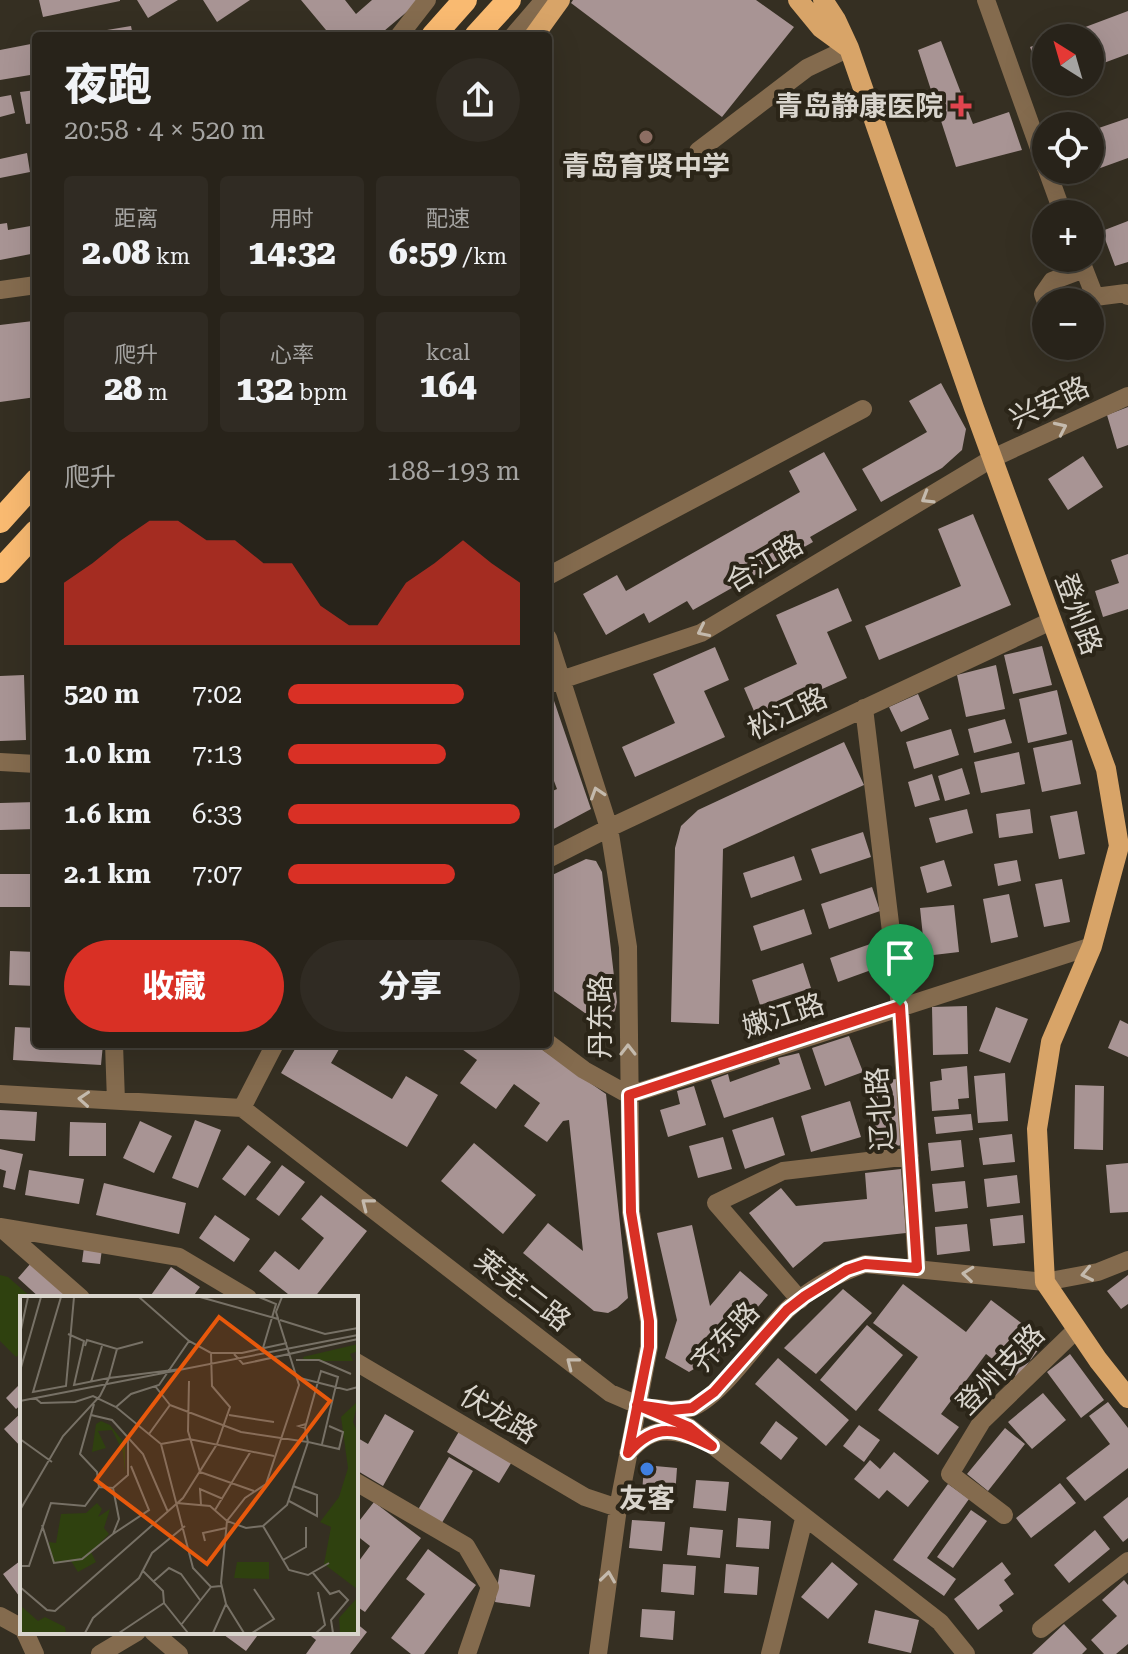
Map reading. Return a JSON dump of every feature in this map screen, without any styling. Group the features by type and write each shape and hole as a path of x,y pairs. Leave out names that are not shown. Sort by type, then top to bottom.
{"highway":[{"path":"437,32 465,0"},
{"path":"480,32 509,0"},
{"path":"1,519 32,485"},
{"path":"0,571 32,536"},
{"path":"0,584 32,536"}],"main road":[{"path":"537,32 560,0"},
{"path":"798,0 821,28 849,48"},
{"name":"登州路","path":"823,0 849,48 1106,769 1119,846 1092,946 1051,1042 1037,1129 1045,1282"},
{"path":"1045,1282 1128,1398"}],"street":[{"path":"402,32 427,0"},
{"path":"516,32 544,0"},
{"path":"986,0 1032,130"},
{"path":"698,151 807,68 849,48"},
{"path":"1047,288 1052,281 1067,272"},
{"path":"0,290 32,286"},
{"path":"1104,298 1126,293 1128,296"},
{"name":"兴安路","path":"993,458 1128,396"},
{"path":"552,574 863,409"},
{"name":"合江路","path":"554,682 701,633 993,458"},
{"name":"松江路","path":"552,857 1051,621"},
{"name":"丹东路","path":"554,682 609,828 628,947 631,1212 649,1321 649,1347 637,1405"},
{"name":"辽北路","path":"864,708 900,1006 917,1268"},
{"path":"0,762 32,764"},
{"name":"嫩江路","path":"629,1095 1092,946"},
{"path":"552,1046 584,1070 629,1095"},
{"path":"114,1048 116,1101"},
{"path":"0,1094 242,1108 273,1048"},
{"name":"莱芜二路","path":"242,1108 610,1393 689,1427 940,1622 966,1654"},
{"path":"800,1300 716,1203 783,1171 910,1156"},
{"path":"0,1227 79,1296"},
{"path":"0,1227 179,1257 245,1296"},
{"path":"1045,1282 1098,1272 1128,1260"},
{"name":"齐东路","path":"637,1405 671,1410 692,1408 714,1392 787,1310 847,1270 865,1264 1045,1282"},
{"name":"登州支路","path":"1004,1515 950,1474 982,1421 1077,1329"},
{"name":"伏龙路","path":"358,1363 585,1497 618,1508"},
{"path":"712,1446 700,1428 699,1416 714,1392"},
{"path":"598,1654 618,1508 637,1405"},
{"path":"628,1453 640,1439 656,1431 675,1431 712,1446"},
{"path":"358,1483 466,1546 490,1587 467,1654"},
{"path":"770,1654 804,1519"},
{"path":"1041,1629 1128,1561"},
{"path":"0,1616 20,1628"},
{"path":"26,1634 35,1654"},
{"path":"100,1654 134,1634"},
{"path":"155,1634 179,1654"}],"green space":[{"path":"0,1275 8,1277 30,1296 20,1296 20,1354 16,1357 0,1341"}],"building":[{"path":"39,0 120,0 120,1 43,17"},
{"path":"137,0 178,0 148,18"},
{"path":"203,0 250,0 217,22"},
{"path":"301,0 345,0 356,14 372,0 421,0 383,32 328,32"},
{"path":"573,0 756,0 794,27 722,117 571,3"},
{"path":"1128,11 1128,54 1104,63 1104,24 1093,24"},
{"path":"131,26 132,32 95,32"},
{"name":"青岛静康医院","path":"941,41 973,124 1009,112 1022,150 956,167 918,50"},
{"path":"32,44 32,75 0,80 0,50"},
{"path":"32,90 32,123 26,124 20,92"},
{"path":"11,95 15,113 0,117 0,97"},
{"path":"1128,118 1128,158 1104,167 1104,126"},
{"path":"27,153 30,172 0,178 0,159"},
{"path":"1128,221 1128,262 1115,266 1104,230"},
{"path":"7,223 8,230 32,226 32,254 0,260 0,224"},
{"path":"32,321 32,398 0,402 0,325"},
{"path":"941,383 966,429 962,450 942,468 881,502 862,469 927,432 909,401"},
{"path":"1128,407 1128,445 1117,449 1107,415"},
{"path":"824,452 857,510 810,537 813,542 693,610 687,601 649,623 644,613 606,635 583,594 617,575 626,591 800,492 789,471"},
{"path":"1083,456 1103,487 1068,510 1048,479"},
{"path":"973,514 1011,605 879,660 865,626 961,586 938,529"},
{"path":"1128,554 1128,609 1103,617 1095,591 1119,583 1111,560"},
{"path":"838,588 852,621 827,632 847,678 757,718 744,688 797,664 776,615"},
{"path":"1042,646 1052,685 1013,694 1004,655"},
{"path":"715,647 729,680 704,691 725,737 635,777 622,747 675,723 653,674"},
{"path":"996,665 1005,709 966,717 957,675"},
{"path":"24,675 26,740 0,741 0,676"},
{"path":"1057,690 1067,734 1028,743 1019,699"},
{"path":"918,694 929,719 901,732 889,707"},
{"path":"552,695 591,809 552,830 552,791 557,789 552,776"},
{"path":"1005,719 1012,743 974,753 968,729"},
{"path":"951,729 959,755 914,769 906,742"},
{"path":"1072,740 1081,784 1042,792 1033,748"},
{"path":"844,742 864,785 723,849 719,1024 671,1022 675,848 681,826 698,810"},
{"path":"1019,752 1025,784 981,793 974,762"},
{"path":"962,768 970,794 945,801 938,776"},
{"path":"932,774 940,800 915,807 908,782"},
{"path":"32,802 32,829 0,830 0,803"},
{"path":"967,809 973,833 936,843 929,818"},
{"path":"1030,809 1033,833 999,838 996,814"},
{"path":"1077,811 1085,854 1059,859 1050,816"},
{"path":"863,832 871,857 820,874 811,849"},
{"path":"794,856 802,880 751,898 743,873"},
{"path":"586,859 596,861 602,872 617,1002 615,1011 607,1018 592,1018 552,990 552,875"},
{"path":"944,860 952,886 927,893 920,867"},
{"path":"1017,860 1021,881 998,886 994,864"},
{"path":"0,874 32,874 32,907 0,907"},
{"path":"1062,879 1070,922 1044,927 1035,884"},
{"path":"872,887 880,911 829,929 821,904"},
{"path":"1009,894 1018,937 991,943 983,899"},
{"path":"954,905 959,952 925,956 920,908"},
{"path":"804,909 812,934 761,951 753,926"},
{"path":"879,941 885,965 838,982 830,958"},
{"path":"10,951 32,952 32,986 9,985"},
{"path":"803,963 811,988 760,1005 752,980"},
{"path":"967,1006 968,1054 933,1055 932,1007"},
{"path":"996,1007 1028,1019 1010,1063 979,1051"},
{"path":"1120,1020 1128,1024 1128,1057 1108,1048"},
{"path":"15,1027 32,1028 32,1048 103,1048 101,1065 13,1060"},
{"path":"849,1036 863,1072 825,1086 812,1048"},
{"path":"296,1048 340,1048 331,1063 392,1099 406,1076 438,1095 407,1147 281,1073"},
{"path":"460,1048 540,1048 606,1094 628,1298 608,1313 594,1311 523,1253 548,1223 583,1251 569,1120 563,1121 547,1142 524,1126 540,1103 514,1084 496,1109 460,1083 477,1060"},
{"path":"799,1053 811,1089 724,1118 711,1080 728,1074 730,1082 780,1064 778,1058"},
{"path":"967,1066 969,1098 958,1099 959,1109 932,1111 930,1082 942,1080 941,1069"},
{"path":"1005,1073 1008,1121 978,1123 974,1076"},
{"path":"897,1079 903,1145 872,1149 866,1082"},
{"path":"1075,1085 1104,1086 1103,1150 1074,1149"},
{"path":"694,1086 706,1125 668,1137 660,1110 680,1104 677,1091"},
{"path":"850,1101 861,1137 811,1152 801,1116"},
{"path":"0,1110 37,1112 35,1141 0,1139"},
{"path":"971,1114 973,1130 936,1134 934,1117"},
{"path":"773,1117 785,1155 745,1169 732,1130"},
{"path":"195,1120 221,1130 198,1188 172,1178"},
{"path":"140,1121 172,1136 154,1173 123,1158"},
{"path":"70,1122 106,1123 106,1156 69,1156"},
{"path":"1012,1134 1015,1162 983,1165 979,1138"},
{"path":"723,1137 732,1169 698,1178 689,1146"},
{"path":"961,1140 964,1167 931,1171 928,1143"},
{"path":"474,1143 536,1195 503,1234 441,1181"},
{"path":"248,1145 271,1162 245,1196 222,1179"},
{"path":"0,1149 23,1154 15,1190 3,1187 6,1171 0,1169"},
{"path":"1128,1163 1128,1212 1110,1213 1106,1165"},
{"path":"282,1165 305,1182 279,1216 256,1199"},
{"path":"901,1169 906,1233 824,1242 793,1268 749,1213 781,1188 796,1206 867,1199 865,1173"},
{"path":"29,1170 84,1179 79,1204 25,1195"},
{"path":"1017,1175 1020,1203 987,1207 984,1179"},
{"path":"965,1181 968,1208 935,1212 932,1184"},
{"path":"104,1183 186,1203 179,1234 96,1215"},
{"path":"321,1195 367,1231 316,1296 290,1296 259,1271 275,1251 299,1270 324,1238 301,1219"},
{"path":"215,1215 250,1239 234,1262 199,1238"},
{"path":"1023,1215 1025,1243 993,1246 990,1219"},
{"path":"967,1224 970,1251 937,1255 935,1227"},
{"path":"692,1225 710,1306 740,1271 768,1295 717,1355 689,1372 665,1358 677,1320 657,1233"},
{"path":"84,1247 102,1249 100,1264 82,1262"},
{"path":"31,1263 69,1296 38,1296 18,1278"},
{"path":"171,1267 200,1287 193,1296 150,1296"},
{"path":"1128,1275 1128,1304 1121,1309 1107,1291"},
{"path":"903,1284 966,1332 991,1300 1045,1341 1017,1378 986,1354 941,1414 959,1427 938,1455 878,1410 918,1357 873,1323"},
{"path":"843,1289 872,1313 816,1374 784,1348"},
{"path":"867,1325 903,1355 856,1411 820,1380"},
{"path":"1070,1354 1104,1400 1081,1418 1047,1372"},
{"path":"778,1358 849,1420 826,1446 755,1384"},
{"path":"20,1384 20,1406 16,1409 6,1398"},
{"path":"1043,1393 1066,1420 1032,1449 1008,1422"},
{"path":"1108,1402 1128,1428 1128,1468 1085,1501 1066,1478 1110,1444 1089,1416"},
{"path":"20,1414 20,1446 4,1429"},
{"path":"385,1414 414,1431 383,1486 358,1471 358,1438 368,1444"},
{"path":"776,1421 798,1438 781,1460 760,1443"},
{"path":"859,1425 880,1440 864,1462 843,1446"},
{"path":"461,1428 513,1460 499,1483 447,1452"},
{"path":"1005,1428 1025,1444 988,1491 967,1474"},
{"path":"894,1452 929,1481 908,1507 887,1490 879,1499 854,1479 870,1460 880,1469"},
{"path":"449,1457 473,1471 440,1526 416,1513"},
{"path":"644,1465 677,1468 675,1496 642,1494"},
{"path":"696,1480 729,1482 726,1511 693,1508"},
{"path":"1060,1483 1076,1503 1031,1538 1016,1518"},
{"path":"948,1484 969,1499 927,1558 956,1579 944,1596 893,1560"},
{"path":"1128,1497 1128,1538 1123,1542 1103,1517"},
{"path":"374,1502 421,1538 365,1612 358,1607 358,1562 370,1546 358,1537 358,1522"},
{"path":"971,1510 987,1521 953,1568 937,1557"},
{"path":"738,1518 771,1521 769,1549 736,1547"},
{"path":"632,1520 665,1522 662,1551 629,1548"},
{"path":"690,1527 723,1530 720,1558 687,1555"},
{"path":"1095,1530 1110,1549 1069,1583 1054,1565"},
{"path":"428,1549 476,1585 424,1654 411,1654 391,1638 425,1594 406,1579"},
{"path":"20,1561 20,1597 3,1574"},
{"path":"832,1562 858,1584 828,1619 801,1597"},
{"path":"1002,1562 1011,1574 1004,1580 1014,1594 999,1605 1003,1611 978,1630 954,1599"},
{"path":"663,1564 696,1566 694,1595 661,1592"},
{"path":"726,1564 759,1567 757,1595 724,1593"},
{"path":"500,1569 535,1575 530,1607 495,1602"},
{"path":"1124,1580 1128,1585 1128,1644 1116,1654 1104,1654 1091,1640 1117,1616 1102,1600"},
{"path":"642,1609 675,1611 673,1640 640,1637"},
{"path":"875,1610 919,1620 911,1653 868,1643"},
{"path":"1064,1624 1087,1649 1082,1654 1032,1654"},
{"path":"358,1625 367,1632 350,1654 306,1654 316,1640 308,1634 358,1634"},
{"path":"223,1634 259,1634 246,1651"}],"place":[{"name":"青岛静康医院","path":"961,106"},
{"name":"青岛育贤中学","path":"646,137"},
{"name":"友客","path":"647,1469"}],"route":[{"path":"900,1006 629,1095 631,1212 649,1321 649,1347 637,1405 628,1453 640,1439 656,1431 675,1431 712,1446 689,1427 637,1405 671,1410 692,1408 714,1392 787,1310 847,1270 865,1264 917,1268 900,1006"}]}
